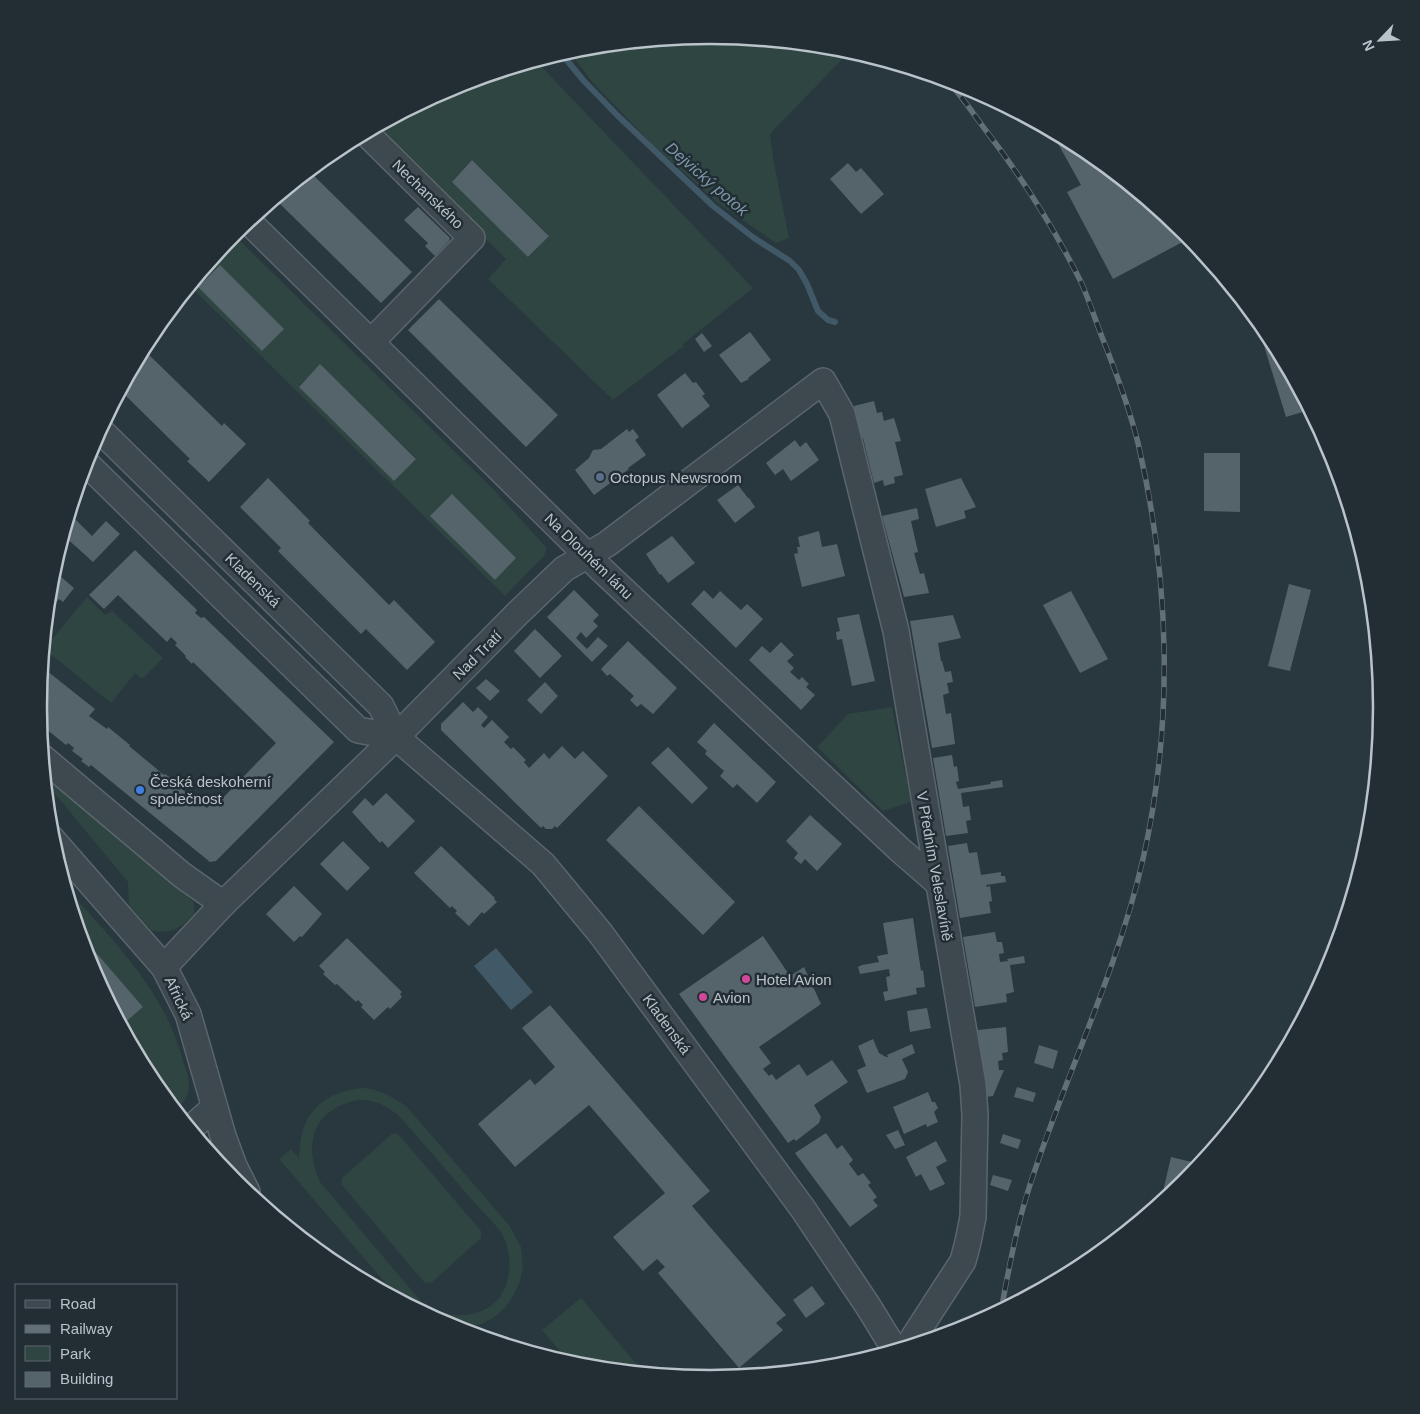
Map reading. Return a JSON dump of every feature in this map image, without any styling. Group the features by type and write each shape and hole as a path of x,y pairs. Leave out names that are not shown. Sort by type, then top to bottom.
{"street":[{"name":"Nechanského","path":"370,342 472,238 371,138"},
{"name":"Na Dlouhém lánu","path":"253,226 587,555 884,836 938,883"},
{"name":"Nad Tratí","path":"164,967 222,904 396,737 516,614 557,576 587,555 607,544 823,381"},
{"name":"V Předním Veleslavíně","path":"823,381 842,414 896,630 972,1085 974,1115 973,1217 963,1261 913,1338"},
{"name":"Kladenská","path":"105,435 381,706 396,737 543,864 600,934 803,1209 892,1345"},
{"path":"92,468 358,730 396,737"},
{"path":"49,763 182,875 222,904"},
{"name":"Africká","path":"63,851 164,967 188,1014 201,1055 214,1108 237,1171"},
{"path":"195,1124 214,1108"}],"green space":[{"path":"710,44 797,49 844,57 770,134 789,238 776,243 719,204 652,144 592,82 574,58 623,49"},
{"path":"540,65 753,288 683,344 684,346 613,400 488,279 506,259 384,137 385,129 456,94","holes":["472,160 549,235 529,257 452,182"]},
{"path":"239,240 493,489 547,548 544,556 505,596 194,290","holes":["220,266 284,329 262,351 198,287","320,365 416,458 395,480 299,386","452,495 516,558 495,580 431,516"]},
{"path":"87,597 105,615 112,611 163,658 142,679 135,673 111,703 49,653 50,642"},
{"path":"892,707 911,802 883,811 817,747 848,714"},
{"path":"51,782 177,886 194,902 194,914 171,931 152,931 129,905 128,882 56,795 52,795"},
{"path":"75,897 134,966 163,1009 174,1033 189,1080 187,1094 180,1106 126,1021 143,1007 92,948"},
{"path":"366,1088 393,1097 407,1107 509,1225 521,1247 523,1267 520,1282 513,1296 505,1308 496,1316 482,1324 472,1326 417,1302 389,1287 279,1159 291,1149 299,1158 301,1138 308,1118 321,1103 347,1091","holes":["357,1100 379,1104 399,1116 502,1234 509,1254 509,1275 501,1295 495,1303 486,1309 470,1314 454,1315 424,1305 320,1182 312,1154 316,1130 321,1120 342,1105"]},
{"path":"392,1134 398,1134 481,1231 481,1238 431,1283 424,1282 342,1185 342,1178"},
{"path":"581,1298 638,1366 562,1354 542,1330"}],"water":[{"path":"496,948 533,992 511,1010 474,966"}],"building":[{"path":"1058,143 1114,181 1147,208 1183,242 1113,279 1067,192 1081,185"},
{"path":"472,160 549,236 528,257 452,182"},
{"path":"848,163 856,172 861,168 884,194 861,214 830,179"},
{"path":"314,176 412,272 381,303 279,203"},
{"path":"418,207 450,238 435,256 425,246 428,243 404,220"},
{"path":"220,265 284,329 262,351 198,287"},
{"path":"439,299 558,415 526,447 408,330"},
{"path":"750,332 771,360 749,379 741,383 719,355"},
{"path":"702,333 712,346 704,352 695,339"},
{"path":"1263,342 1284,375 1304,412 1286,417"},
{"path":"149,355 222,426 224,423 246,444 209,482 187,461 190,459 125,395"},
{"path":"320,364 416,459 394,481 299,387"},
{"path":"685,373 693,383 696,382 705,394 702,396 710,406 682,428 657,395"},
{"path":"874,401 877,413 882,412 884,421 894,418 901,441 895,442 903,475 894,477 895,483 884,486 883,480 874,483 854,406"},
{"path":"627,429 629,432 633,429 639,437 635,440 646,455 594,495 575,470 589,458 593,450 601,449"},
{"path":"795,440 800,447 806,442 819,460 791,481 783,469 775,475 766,463"},
{"path":"1204,453 1240,453 1240,512 1204,511"},
{"path":"268,478 310,521 308,523 389,605 394,600 435,642 407,670 366,629 361,634 278,551 281,548 240,507"},
{"path":"961,478 976,507 964,511 966,518 936,527 925,489"},
{"path":"738,485 755,507 735,523 717,500"},
{"path":"452,494 516,558 495,580 430,516"},
{"path":"917,508 919,519 911,521 918,552 914,553 920,574 924,573 929,593 904,597 882,516"},
{"path":"74,518 92,536 106,521 120,534 93,562 68,539"},
{"path":"819,531 822,547 837,544 845,576 802,587 794,554 798,553 797,547 800,547 798,537"},
{"path":"672,536 695,563 668,583 660,575 646,554"},
{"path":"135,550 197,610 195,613 201,618 204,617 334,742 216,861 210,862 91,765 89,767 81,761 83,759 72,751 74,748 68,743 66,745 48,730 48,672 95,709 89,716 107,729 108,727 164,775 172,779 171,781 207,808 214,801 217,804 276,743 193,662 192,664 185,657 171,637 167,642 118,595 104,609 89,595"},
{"path":"60,576 74,588 63,602 59,599 55,604"},
{"path":"1289,584 1311,590 1290,671 1268,666"},
{"path":"574,590 599,615 593,621 598,626 586,638 581,632 576,638 587,649 598,637 608,646 592,662 547,617"},
{"path":"704,590 713,599 720,591 741,610 747,604 763,619 736,648 691,604"},
{"path":"1071,591 1108,659 1080,673 1043,605"},
{"path":"859,614 875,681 852,686 842,639 837,640 836,632 840,631 837,618"},
{"path":"953,615 961,638 938,643 945,672 951,671 953,682 947,683 949,693 943,695 946,714 951,713 955,744 932,748 910,621"},
{"path":"535,629 562,656 540,678 514,651"},
{"path":"628,641 677,688 653,714 641,704 637,707 630,700 634,696 610,674 607,676 601,669"},
{"path":"781,642 794,655 787,661 794,668 790,672 799,680 802,677 809,684 806,687 815,695 801,710 749,660 762,646 770,653"},
{"path":"486,679 500,691 490,701 476,688"},
{"path":"545,682 558,696 541,714 527,700"},
{"path":"463,702 473,712 478,707 488,717 481,725 484,728 492,720 509,737 504,742 511,749 513,747 526,760 524,762 529,768 544,753 549,759 562,746 575,759 583,751 608,776 557,828 555,826 552,829 546,829 543,826 541,828 441,730 441,724"},
{"path":"714,723 776,782 757,803 737,784 733,788 720,776 724,771 705,754 707,751 697,742"},
{"path":"668,747 708,788 692,804 651,763"},
{"path":"952,755 954,767 957,766 959,781 956,782 958,789 991,784 990,782 1002,780 1003,787 961,793 963,807 969,806 971,820 966,821 968,833 946,836 933,758"},
{"path":"386,793 415,821 388,848 382,841 380,843 352,812 365,798 373,806"},
{"path":"639,806 735,902 703,935 606,840"},
{"path":"810,815 842,844 817,871 805,859 801,864 794,858 798,853 786,841"},
{"path":"343,841 370,868 347,891 320,864"},
{"path":"967,843 969,853 977,852 981,875 1001,872 1001,876 1005,876 1006,882 986,885 987,887 990,886 992,901 989,902 991,913 960,918 948,846"},
{"path":"441,846 497,902 484,914 482,912 469,926 455,913 457,911 452,906 450,908 414,873"},
{"path":"294,886 322,914 302,937 300,936 294,942 266,914"},
{"path":"913,918 925,987 916,988 917,994 885,1001 883,992 888,991 886,977 890,976 889,969 860,974 858,967 879,962 877,956 888,954 883,923"},
{"path":"995,932 997,942 1002,942 1004,953 999,954 1000,962 1024,956 1025,963 1010,965 1014,992 1006,994 1007,1002 975,1007 963,937"},
{"path":"763,936 790,976 804,967 821,1004 759,1047 771,1063 763,1069 769,1076 772,1074 776,1080 799,1064 807,1076 832,1060 848,1082 814,1105 821,1117 819,1123 796,1141 794,1139 788,1143 679,994"},
{"path":"347,938 402,992 400,994 402,997 390,1009 388,1007 374,1020 361,1007 363,1005 358,1000 356,1002 337,984 335,985 323,974 325,972 319,966"},
{"path":"92,948 143,1007 126,1021"},
{"path":"550,1005 710,1191 692,1206 786,1315 776,1323 783,1330 739,1368 658,1273 665,1267 657,1259 643,1271 613,1237 665,1193 589,1105 515,1167 478,1124 530,1079 535,1085 555,1067 522,1028"},
{"path":"927,1008 931,1028 910,1032 907,1011"},
{"path":"1006,1027 1008,1052 1002,1053 1003,1060 998,1061 999,1070 1004,1070 993,1096 985,1097 978,1030"},
{"path":"873,1039 879,1053 886,1057 912,1044 915,1053 902,1059 908,1072 905,1079 867,1093 857,1070 866,1066 858,1046"},
{"path":"1039,1045 1058,1051 1053,1069 1034,1063"},
{"path":"1017,1087 1036,1093 1033,1102 1014,1097"},
{"path":"928,1092 932,1102 935,1102 938,1108 934,1112 938,1122 927,1127 926,1124 904,1134 893,1107"},
{"path":"898,1130 905,1145 895,1149 886,1135"},
{"path":"826,1133 837,1149 842,1145 853,1160 849,1164 858,1176 863,1173 871,1183 868,1185 877,1197 873,1200 878,1206 850,1227 795,1153"},
{"path":"1003,1134 1021,1140 1018,1149 1000,1143"},
{"path":"936,1141 947,1161 936,1167 945,1184 930,1191 921,1174 916,1177 906,1157"},
{"path":"1171,1157 1192,1162 1179,1176 1163,1191"},
{"path":"993,1175 1012,1180 1008,1191 990,1185"},
{"path":"812,1286 825,1304 806,1318 793,1300"}],"waterway":[{"name":"Dejvický potok","path":"566,59 617,115 713,206 754,238 790,261 799,270 807,284 818,311 828,320 835,322"}],"railway":[{"path":"956,91 1013,168 1038,205 1060,243 1081,282 1122,390 1138,443 1149,495 1157,547 1164,651 1160,755 1143,859 1132,901 1105,984 1058,1106 1024,1203 1003,1302"}],"place":[{"name":"Octopus Newsroom","path":"600,477"},
{"name":"Česká deskoherní společnost","path":"140,790"},
{"name":"Hotel Avion","path":"746,979"},
{"name":"Avion","path":"703,997"}]}
